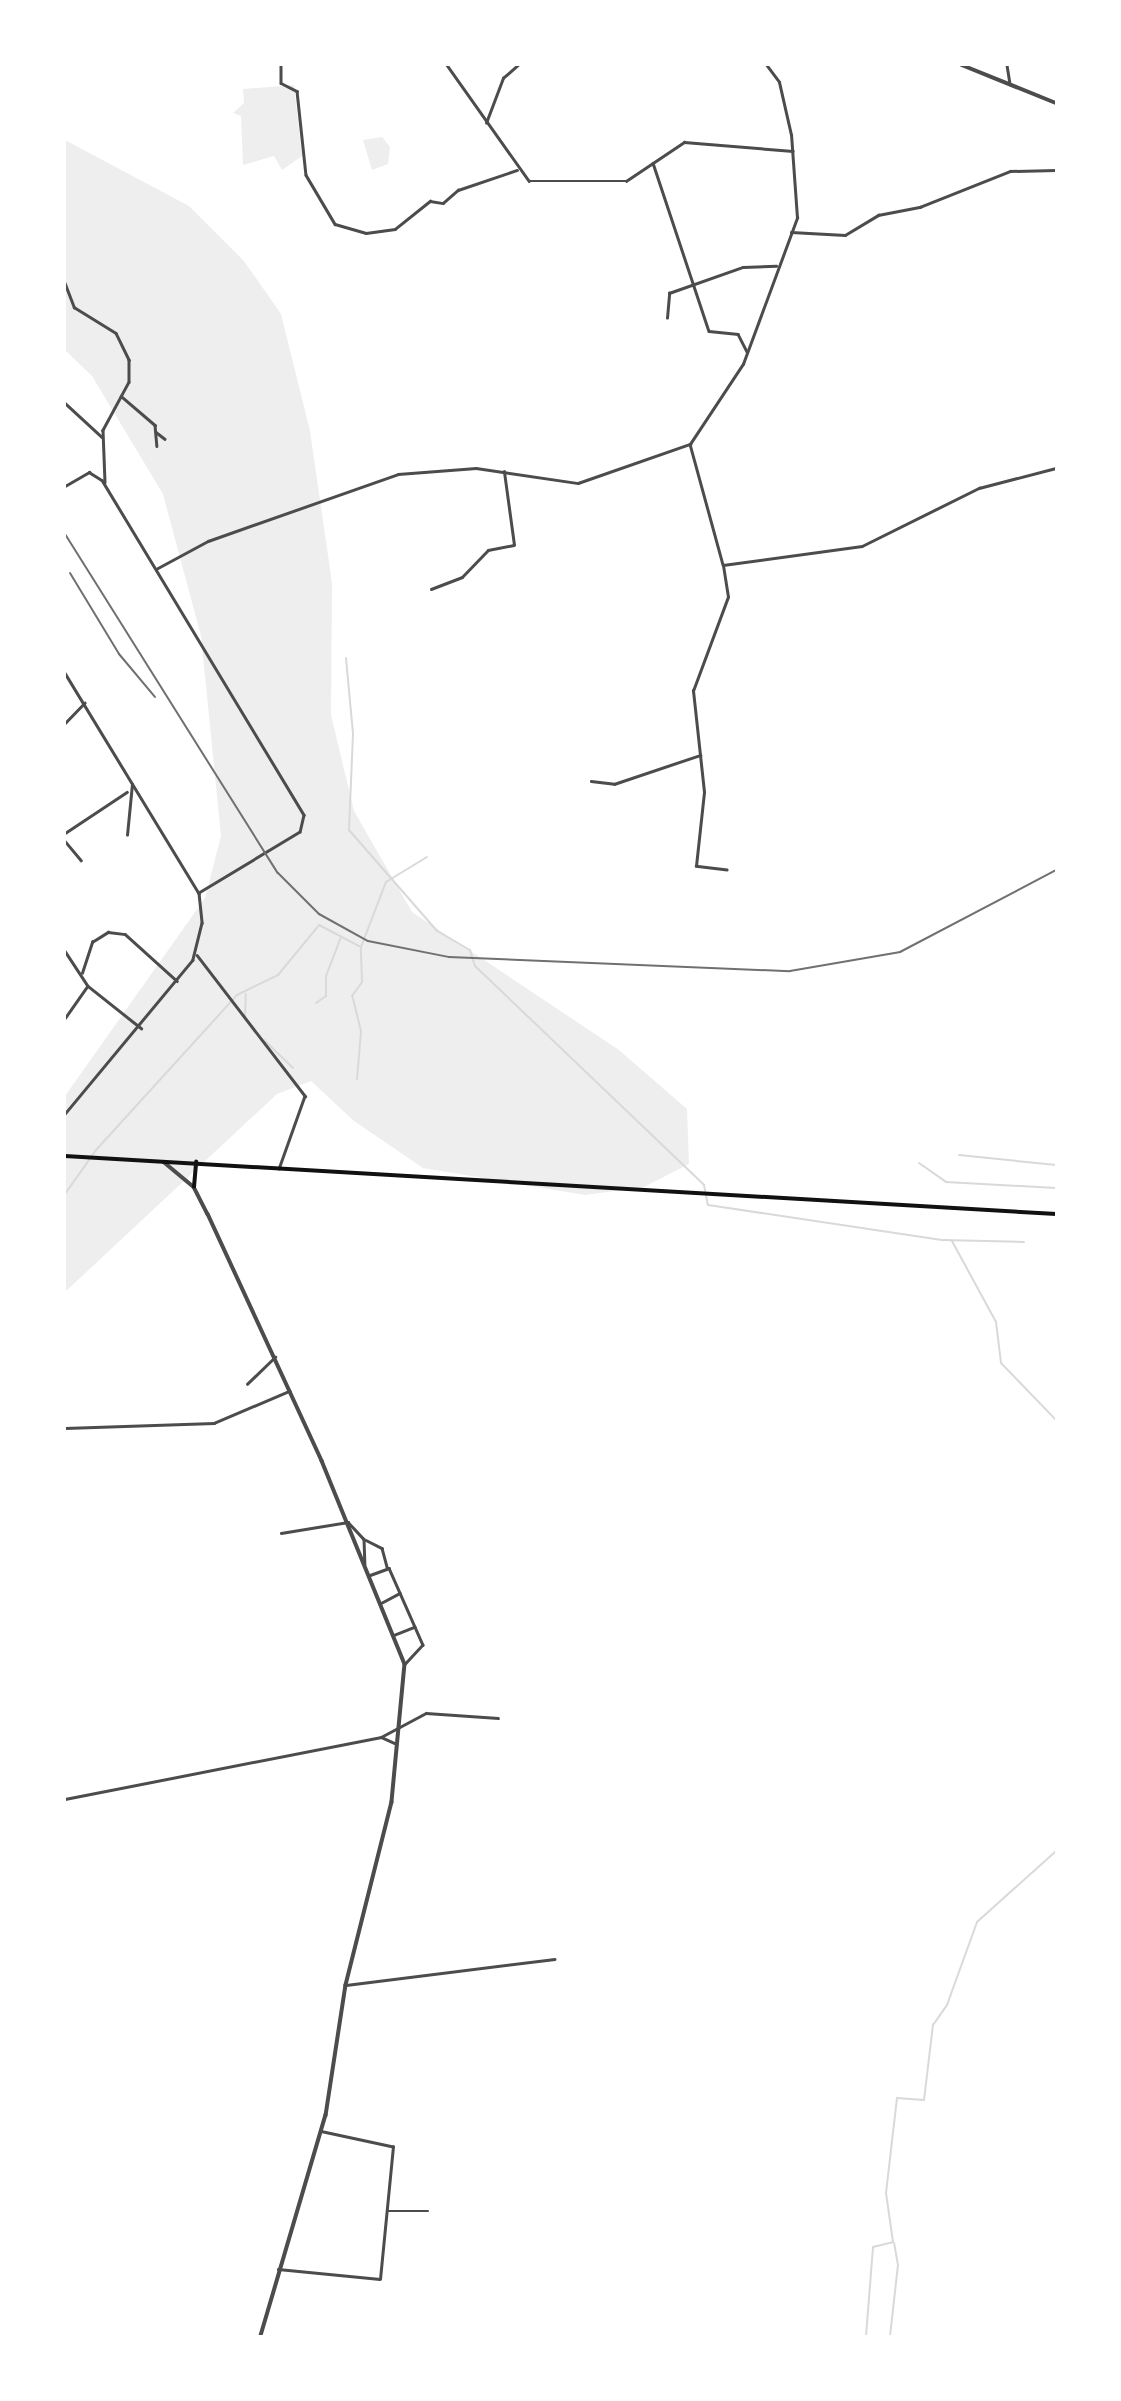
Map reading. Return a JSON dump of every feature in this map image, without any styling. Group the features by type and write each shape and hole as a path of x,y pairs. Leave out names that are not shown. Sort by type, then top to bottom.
{"main road":[{"path":"65,1156 1056,1214"},
{"path":"194,1187 196,1162"}],"street":[{"path":"281,65 281,83 297,91 306,175 335,224 366,233 395,229 430,201 443,203 458,190 517,170"},
{"path":"447,65 517,170 528,181 626,181 684,142 793,151"},
{"path":"486,123 503,78 518,65"},
{"path":"156,569 208,541 398,474 436,468 504,472 578,483 690,444 748,353 768,308 776,266 798,212 793,151 779,82 766,65"},
{"path":"962,65 1056,103"},
{"path":"1007,65 1010,84"},
{"path":"653,163 698,286 711,333 738,334 748,353"},
{"path":"791,232 845,235 878,215 920,207 1010,171 1056,170"},
{"path":"667,318 669,293 698,286 743,267 776,266"},
{"path":"65,284 74,307 104,324 124,346 130,377 102,437 105,485"},
{"path":"121,396 165,439"},
{"path":"65,403 102,437"},
{"path":"156,432 157,446"},
{"path":"690,444 723,565 728,597 694,686 704,810 696,866 727,870"},
{"path":"723,565 862,545 985,485 1056,468"},
{"path":"65,486 93,471 105,485 305,821 300,832 199,893"},
{"path":"431,589 462,577 488,550 514,545 504,472"},
{"path":"65,673 199,893 202,936 196,954 141,1028 65,1114"},
{"path":"65,723 84,703"},
{"path":"591,781 614,784 700,755"},
{"path":"65,833 127,792 133,782"},
{"path":"127,792 127,835"},
{"path":"65,841 81,860"},
{"path":"82,973 92,942 108,932 125,934 177,981"},
{"path":"65,951 82,973 88,986 141,1028"},
{"path":"196,954 305,1096 279,1169"},
{"path":"65,1018 88,986"},
{"path":"163,1161 194,1187 290,1390 348,1522 405,1664 390,1809 346,1985 323,2133 278,2269 261,2336"},
{"path":"247,1384 275,1357"},
{"path":"65,1428 214,1423 290,1390"},
{"path":"281,1533 348,1522"},
{"path":"348,1522 364,1539 382,1548 387,1567 414,1627 422,1652 405,1664"},
{"path":"364,1539 365,1564"},
{"path":"370,1575 387,1567"},
{"path":"381,1603 400,1593"},
{"path":"394,1636 414,1627"},
{"path":"65,1799 381,1737 400,1723 446,1710 498,1718"},
{"path":"381,1737 398,1745"},
{"path":"346,1985 554,1959"},
{"path":"278,2269 380,2279 388,2211 390,2143 323,2133"},
{"path":"388,2211 428,2211"}],"shaded area":[{"path":"294,85 302,156 282,170 274,156 243,165 241,116 233,113 244,103 243,89"},
{"path":"382,137 390,147 388,164 372,170 363,140"},
{"path":"65,140 189,206 244,261 281,314 310,431 332,583 331,715 354,811 412,912 619,1050 687,1109 689,1164 644,1187 585,1195 423,1168 354,1121 311,1081 277,1094 65,1292 65,1096 205,898 221,836 201,636 163,494 92,376 65,350"}],"waterway":[{"path":"346,658 353,734 349,830 437,931 470,950 475,966 704,1185 708,1205 943,1240 1024,1242"},
{"path":"65,1194 96,1150 237,995 278,975 319,925 361,947 386,882 427,857"},
{"path":"316,1003 326,996 326,976 340,939"},
{"path":"357,1079 361,1031 352,996 362,982 361,948"},
{"path":"245,1017 246,994"},
{"path":"264,1040 293,1068"},
{"path":"959,1155 1056,1165"},
{"path":"919,1163 946,1182 1056,1188"},
{"path":"952,1241 996,1322 1001,1363 1056,1420"},
{"path":"866,2336 873,2247 893,2242 886,2193 897,2098 924,2100 933,2025 947,2005 977,1922 1056,1851"},
{"path":"890,2336 898,2265 894,2243"}],"railway":[{"path":"65,534 278,873 319,914 368,941 449,957 790,971 900,952 1056,870"},
{"path":"70,573 119,654 155,697"}]}
